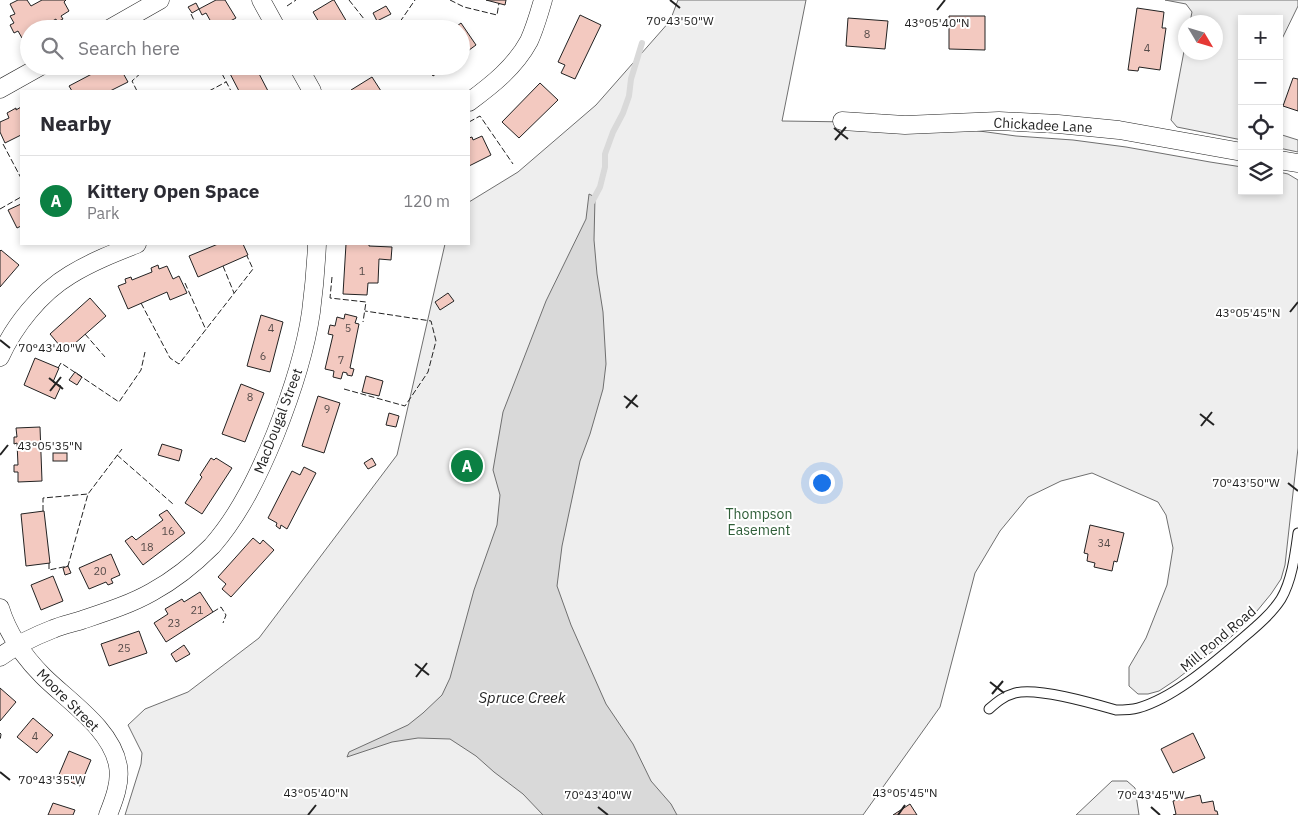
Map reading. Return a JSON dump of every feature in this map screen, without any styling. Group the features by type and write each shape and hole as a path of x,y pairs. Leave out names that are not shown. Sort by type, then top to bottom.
{"street":[{"path":"124,20 160,0"},
{"path":"261,0 272,20"},
{"path":"470,101 492,85 519,56 538,18 543,0"},
{"path":"0,89 25,75"},
{"path":"303,75 311,90"},
{"name":"Chickadee Lane","path":"842,121 905,125 999,121 1058,124 1118,130 1238,151"},
{"path":"1283,161 1298,164"},
{"path":"0,357 20,323 32,308 52,289 68,276 86,266 135,245"},
{"name":"MacDougal Street","path":"0,657 55,628 132,602 152,593 192,565 212,545 245,499 267,455 283,416 300,366 311,312 317,245"},
{"name":"Moore Street","path":"0,608 10,633 18,646 42,675 92,721 109,742 118,767 118,786 108,815"}],"lane":[{"name":"Mill Pond Road","path":"989,709 1004,697 1017,692 1035,691 1116,710 1127,710 1139,708 1177,689 1202,672 1248,633 1280,601 1291,572 1298,533"}],"green space":[{"name":"Thompson Easement","path":"678,0 806,0 782,121 921,123 1016,136 1073,140 1126,147 1238,166 1238,195 1283,195 1283,173 1298,180 1298,448 1285,565 1281,579 1252,617 1232,636 1159,691 1138,694 1129,686 1129,667 1146,638 1167,585 1173,548 1166,515 1158,502 1092,473 1061,481 1028,497 1000,531 975,573 940,707 863,815 125,815 141,764 142,753 128,725 145,709 188,692 259,638 397,455 445,245 470,245 470,201 518,172 596,105 670,21"},
{"path":"1165,0 1298,0 1298,6 1283,37 1283,15 1238,15 1238,139 1177,127 1171,120 1182,60 1223,60 1223,15 1191,15 1192,12 1186,4"},
{"path":"1283,135 1298,140 1298,152 1283,149"},
{"path":"1112,781 1127,781 1135,788 1139,815 1076,815"}],"water":[{"name":"Spruce Creek","path":"589,194 595,197 594,240 603,312 606,364 603,389 580,461 562,546 557,586 571,625 606,704 633,744 651,781 671,804 677,815 543,815 523,794 476,756 450,739 418,738 392,742 347,757 349,752 408,725 442,695 450,678 474,590 497,525 500,495 493,470 503,412 546,301 586,219"}],"building":[{"path":"18,0 27,0 31,6 42,0 66,0 64,2 69,11 61,16 63,19 61,20 20,20 20,34 18,31 14,33 10,25 14,23 10,16 15,14 10,4"},
{"path":"216,0 225,0 236,18 232,20 210,20 206,13 202,15 199,9"},
{"path":"334,0 346,20 318,20 313,12"},
{"path":"486,0 506,0 505,5"},
{"path":"196,3 199,9 192,13 188,7"},
{"path":"386,6 391,14 376,20 373,13"},
{"path":"1137,8 1164,12 1162,28 1166,28 1160,70 1139,67 1138,71 1128,70"},
{"path":"580,15 601,25 575,79 561,73 565,65 558,62"},
{"path":"949,16 985,16 985,50 949,49"},
{"path":"848,18 888,21 885,49 846,46"},
{"path":"470,36 476,45 470,49"},
{"path":"90,75 124,75 128,82 112,90 71,90 69,86"},
{"path":"231,75 260,75 267,90 238,90"},
{"path":"372,77 380,90 351,90"},
{"path":"1293,78 1298,79 1298,111 1283,106"},
{"path":"540,83 558,100 519,138 502,122"},
{"path":"16,108 16,110 20,108 20,136 5,143 0,132 0,122 9,118 7,113"},
{"path":"482,136 491,155 470,166 470,138 472,137 473,140"},
{"path":"20,204 20,226 17,228 8,210"},
{"path":"216,245 243,245 248,255 198,277 189,256"},
{"path":"346,245 392,247 391,260 379,259 378,283 368,283 367,295 343,294"},
{"path":"0,251 19,265 0,287"},
{"path":"158,265 159,269 167,266 173,279 179,276 187,293 170,300 167,292 128,309 118,286 126,283 125,279 131,277 132,280 152,272 151,268"},
{"path":"448,293 454,301 440,310 435,302"},
{"path":"90,298 106,316 65,352 50,334"},
{"path":"345,314 357,317 355,323 359,324 350,368 354,369 352,376 343,372 341,379 333,377 334,371 325,369 333,335 328,334 330,325 335,326 337,317 344,319"},
{"path":"261,315 283,322 270,372 247,366"},
{"path":"35,358 59,368 53,382 61,386 55,399 24,385"},
{"path":"75,372 82,377 77,385 69,380"},
{"path":"366,376 383,381 379,396 362,392"},
{"path":"241,384 264,393 245,442 222,434"},
{"path":"318,396 340,403 324,453 302,446"},
{"path":"389,413 399,416 396,427 386,425"},
{"path":"40,427 42,481 18,482 18,472 14,472 14,465 18,465 17,443 14,444 14,437 17,437 16,428"},
{"path":"162,444 182,450 179,461 158,455"},
{"path":"53,453 67,453 67,461 53,461"},
{"path":"211,458 214,460 216,458 232,468 202,514 185,503 202,477 200,475"},
{"path":"372,458 376,465 368,469 364,463"},
{"path":"304,467 316,473 287,529 281,525 280,529 276,526 277,523 268,518 292,471 300,475"},
{"path":"167,510 185,533 143,565 125,541 132,536 136,540 163,520 159,515"},
{"path":"44,511 50,563 26,566 21,514"},
{"path":"1090,525 1124,533 1117,562 1114,561 1112,571 1094,567 1095,563 1087,561 1088,554 1084,553"},
{"path":"253,538 260,544 263,540 274,550 231,597 222,589 226,584 218,577"},
{"path":"111,554 120,575 111,579 113,583 108,585 106,582 89,589 79,568"},
{"path":"68,566 71,573 65,575 63,568"},
{"path":"53,576 63,601 41,610 31,585"},
{"path":"200,592 213,612 166,642 154,623 168,614 165,609 182,599 184,602"},
{"path":"139,631 147,653 109,666 101,644"},
{"path":"184,645 190,654 176,662 171,654"},
{"path":"0,688 16,702 0,721"},
{"path":"33,718 53,735 37,753 17,737"},
{"path":"1193,733 1205,758 1173,773 1161,749"},
{"path":"69,751 91,760 80,786 58,777"},
{"path":"1200,795 1202,803 1213,801 1218,815 1173,815 1176,814 1173,801"},
{"path":"53,803 75,810 73,815 48,815"},
{"path":"910,804 917,815 893,815"}],"waterway":[{"path":"592,202 600,187 605,167 605,154 629,96 631,79 642,43"}],"fence":[{"path":"287,6 296,0"},
{"path":"349,0 365,20"},
{"path":"401,20 415,0"},
{"path":"450,0 464,7 497,15 499,3"},
{"path":"191,14 194,20"},
{"path":"136,90 132,81 139,75"},
{"path":"223,75 230,90"},
{"path":"211,90 226,82"},
{"path":"470,121 480,116 513,164"},
{"path":"3,144 20,176"},
{"path":"0,209 20,198"},
{"path":"141,303 170,358 179,364 253,269 247,256"},
{"path":"223,266 234,293"},
{"path":"332,277 330,298 366,302 363,322"},
{"path":"185,283 206,330"},
{"path":"344,389 405,406 428,372 436,341 431,321 365,311"},
{"path":"85,334 105,357"},
{"path":"58,368 61,363 119,402 141,370 145,352"},
{"path":"49,563 49,570 68,566 88,494 122,449"},
{"path":"117,455 173,504"},
{"path":"43,511 43,498 88,494"},
{"path":"213,612 221,607 226,615 223,623"},
{"path":"0,733 0,741"}],"place":[{"name":"Kittery Open Space","path":"467,466"}]}
